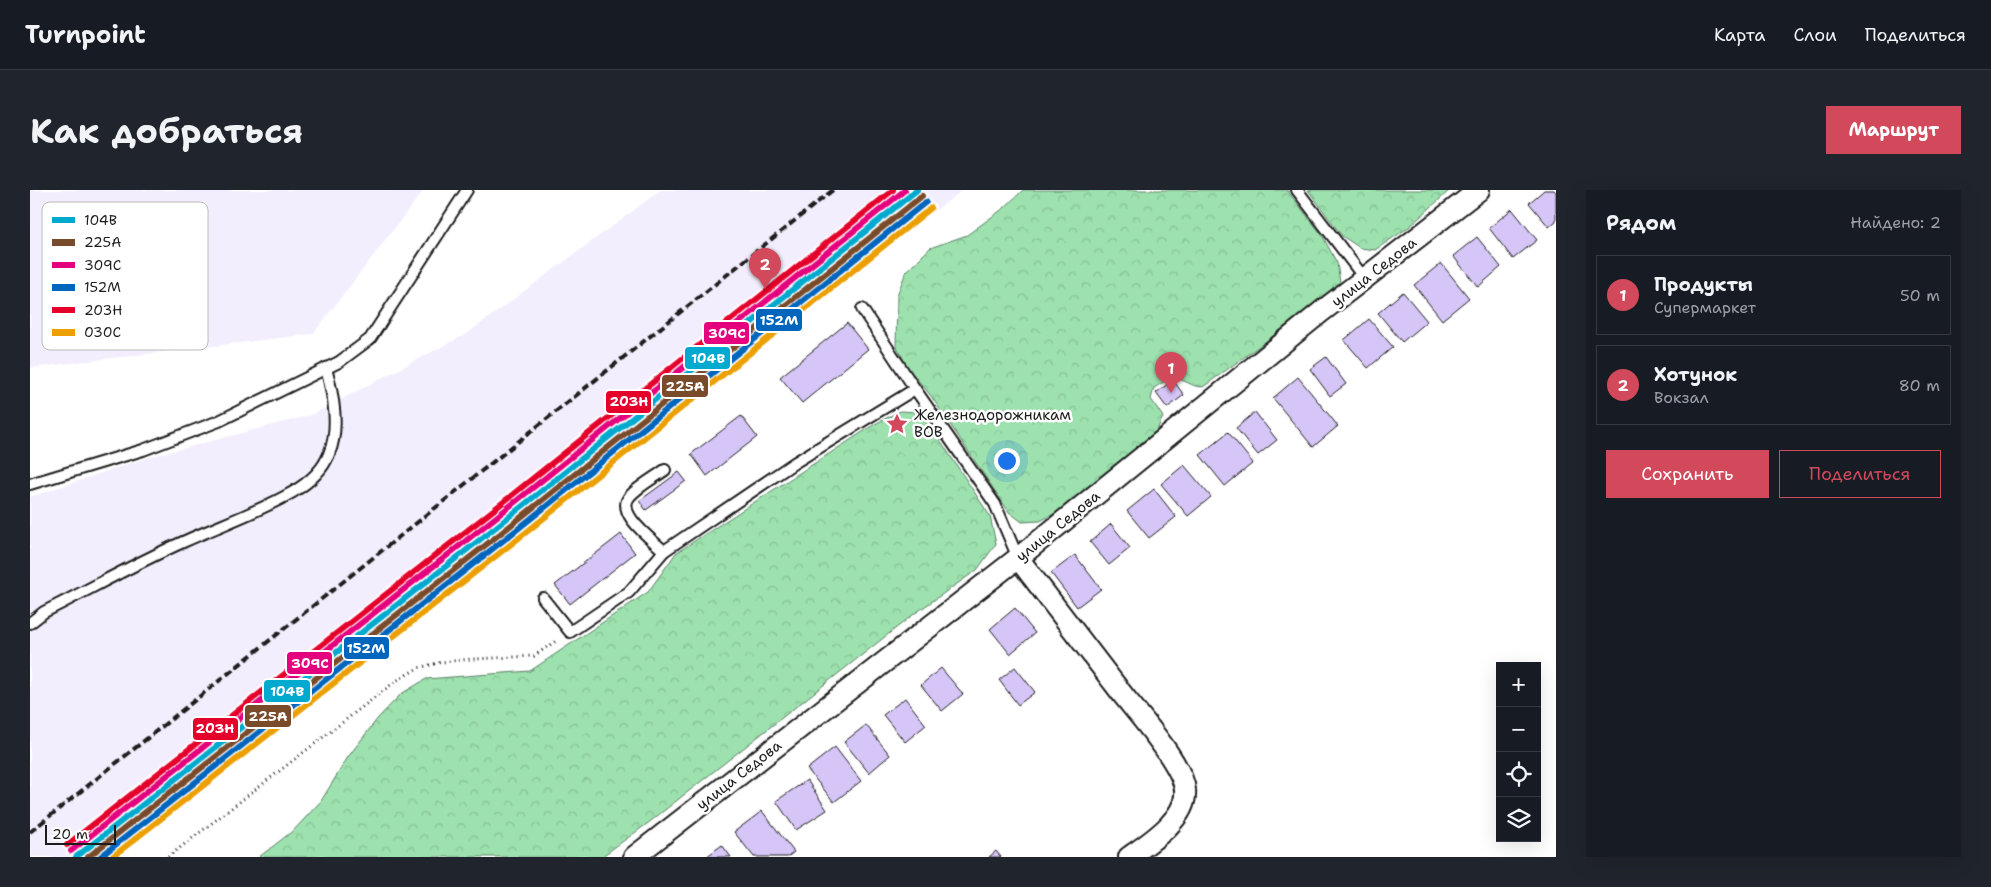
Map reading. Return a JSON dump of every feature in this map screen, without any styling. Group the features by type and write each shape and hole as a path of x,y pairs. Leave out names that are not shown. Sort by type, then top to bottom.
{"street":[{"name":"улица Седова","path":"634,857 1018,558 1364,279 1479,190"},
{"path":"1018,558 1178,769 1185,790 1182,807 1174,821 1129,857"}],"lane":[{"path":"30,484 143,450 218,420 339,362 370,339 467,190"},
{"path":"1298,190 1364,279"},
{"path":"862,309 995,504 1018,558"},
{"path":"30,622 44,612 182,542 294,492 316,475 329,454 335,423 334,394 326,368"},
{"path":"543,598 570,632 628,592 664,551 794,463 915,389"},
{"path":"664,551 628,516 625,506 629,496 665,470"}],"path":[{"path":"168,857 396,682 418,668 472,659 534,656 570,632"}],"shaded area":[{"path":"30,190 424,190 313,334 208,347 208,202 42,202 42,350 180,350 30,368"},
{"path":"661,190 963,190 908,231 487,567 116,857 30,857 30,497 146,458 311,415 468,333"}],"green space":[{"path":"1023,190 1287,190 1322,235 1337,263 1340,282 1324,299 1203,387 1195,386 1173,376 1154,388 1151,399 1163,417 1157,430 1060,511 1040,521 1022,522 1009,512 931,396 908,368 896,345 897,295 906,272 930,248 967,235 1004,208"},
{"path":"1308,190 1450,190 1409,227 1375,250 1360,248 1342,236"},
{"path":"900,411 916,412 934,431 990,516 996,544 977,570 914,614 647,824 601,857 259,857 294,830 321,801 348,757 378,718 401,694 426,679 530,671 648,592 676,553 875,424"}],"building":[{"path":"1544,190 1554,190 1556,192 1556,221 1549,227 1529,203"},
{"path":"1512,209 1537,240 1513,259 1489,228"},
{"path":"1477,237 1501,267 1478,287 1453,256"},
{"path":"1441,263 1469,298 1442,320 1414,285"},
{"path":"1403,292 1427,321 1402,342 1378,313"},
{"path":"1369,319 1393,347 1368,368 1344,340"},
{"path":"847,323 868,349 802,403 780,377"},
{"path":"1326,357 1346,384 1330,396 1310,369"},
{"path":"1298,377 1338,426 1313,447 1273,398"},
{"path":"1173,380 1184,395 1167,408 1156,393"},
{"path":"1255,412 1277,440 1258,455 1236,428"},
{"path":"741,416 757,437 707,476 691,454"},
{"path":"1228,432 1253,463 1225,486 1200,455"},
{"path":"1184,465 1211,497 1188,516 1161,484"},
{"path":"679,472 686,481 646,510 639,501"},
{"path":"1154,489 1176,517 1149,538 1127,511"},
{"path":"1111,524 1130,548 1109,565 1090,542"},
{"path":"621,534 635,553 570,604 555,585"},
{"path":"1075,555 1101,589 1077,607 1051,573"},
{"path":"1015,608 1035,633 1010,654 990,629"},
{"path":"1015,667 1035,692 1018,705 999,680"},
{"path":"941,668 963,694 942,711 921,685"},
{"path":"905,698 926,725 905,742 883,715"},
{"path":"866,725 890,755 869,773 844,742"},
{"path":"835,747 861,781 834,802 807,769"},
{"path":"807,780 827,810 796,830 776,801"},
{"path":"762,811 794,852 788,857 754,857 734,832"},
{"path":"722,845 731,857 706,857"},
{"path":"996,851 1001,857 989,857"}],"railway":[{"path":"30,832 833,190"}],"transit line":[{"name":"203Н","path":"67,845 501,504 893,190"},
{"name":"309С","path":"71,851 505,510 905,190"},
{"name":"104В","path":"76,857 510,516 917,190"},
{"name":"225А","path":"88,857 515,522 922,196"},
{"name":"152М","path":"100,857 519,528 926,202"},
{"name":"030C","path":"112,857 524,534 931,208"}],"place":[{"name":"Хотунок","path":"765,289"},
{"name":"Продукты","path":"1171,393"},
{"name":"Железнодорожникам ВОВ","path":"897,424"}]}
